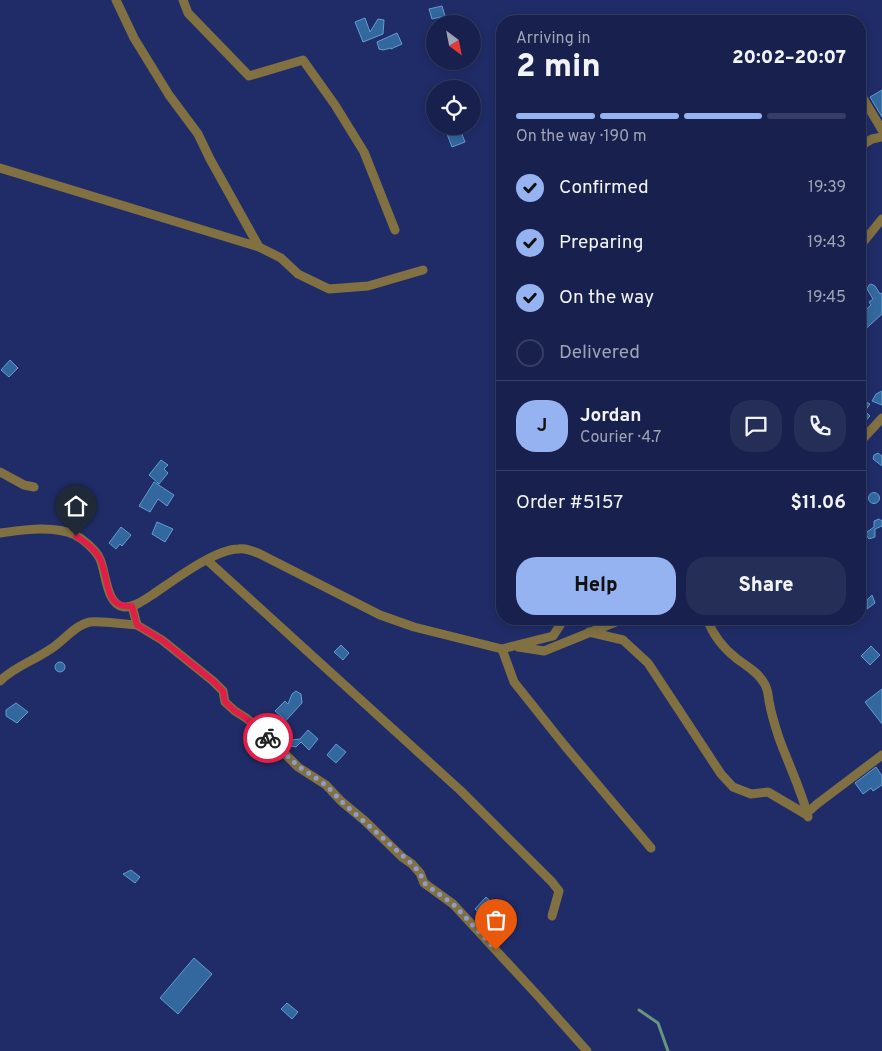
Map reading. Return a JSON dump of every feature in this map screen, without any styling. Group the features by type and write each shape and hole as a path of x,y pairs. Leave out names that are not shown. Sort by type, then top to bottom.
{"street":[{"path":"116,0 134,38 169,95 198,134 259,246"},
{"path":"183,0 188,13 249,76 303,60 335,105 364,152 395,230"},
{"path":"866,103 882,130"},
{"path":"866,142 882,137"},
{"path":"0,168 259,246 281,258 298,274 329,290 368,286 423,270"},
{"path":"866,239 882,219"},
{"path":"866,435 882,418"},
{"path":"0,472 24,485 34,487"},
{"path":"0,533 52,529 76,536 99,557 111,598 117,604 124,607 140,602 223,552 247,549 380,614 430,632 502,649 553,636 560,625"},
{"path":"207,560 461,792 552,882 559,891 552,916"},
{"path":"132,606 137,625"},
{"path":"0,681 7,674 50,650 60,641 90,622 137,625 162,640 213,681 223,691 225,702 235,711 263,732 298,766 326,785 341,801 412,864 420,873 424,883 453,904 587,1051"},
{"path":"513,646 544,651 607,625"},
{"path":"710,625 720,644 757,673 768,689 779,737 800,789 807,815"},
{"path":"589,632 623,640 648,663 721,774 733,787 751,794 768,792 807,815"},
{"path":"502,649 514,682 650,848"},
{"path":"807,815 882,755"}],"building":[{"path":"442,6 445,15 431,15 429,9"},
{"path":"365,18 370,32 378,19 384,20 383,34 363,42 355,22"},
{"path":"397,33 402,44 391,49 379,49 377,42"},
{"path":"882,90 882,117 870,97"},
{"path":"447,135 462,135 465,142 452,147"},
{"path":"869,285 875,286 880,294 882,293 882,314 866,329 866,310 871,305 869,302 873,299 867,289"},
{"path":"10,360 18,368 9,377 1,370"},
{"path":"882,391 882,405 872,401 876,394"},
{"path":"866,412 870,416 866,420"},
{"path":"878,453 882,456 882,466 873,459 874,455"},
{"path":"161,460 168,465 164,469 168,473 159,484 149,475"},
{"path":"154,482 174,495 167,506 158,499 150,512 139,506"},
{"path":"874,492 880,498 874,504 868,498"},
{"path":"879,519 882,521 882,526 875,529 875,537 869,539 866,535 867,532 874,527 874,521"},
{"path":"157,522 173,529 165,542 152,534"},
{"path":"121,527 131,535 122,546 120,544 116,549 109,543"},
{"path":"872,595 875,603 867,609 867,600"},
{"path":"341,645 349,653 343,660 334,652"},
{"path":"871,646 880,655 870,665 861,656"},
{"path":"58,662 62,662 65,667 64,671 58,672 55,669 55,665"},
{"path":"882,689 882,724 865,702"},
{"path":"296,691 301,694 302,703 280,727 283,718 275,711 285,701 288,704 292,694"},
{"path":"16,703 28,712 17,723 6,716 6,710"},
{"path":"308,730 318,739 309,750 301,742 296,747 291,746 289,742 291,740 300,739"},
{"path":"336,744 346,752 336,763 327,755"},
{"path":"876,767 882,776 882,785 873,791 871,788 863,794 855,783"},
{"path":"131,870 140,877 135,883 123,874"},
{"path":"486,897 497,907 486,919 475,909"},
{"path":"194,958 212,974 178,1014 160,998"},
{"path":"287,1003 298,1012 292,1019 281,1009"}],"waterway":[{"path":"639,1010 658,1023 668,1051"}],"way so far":[{"path":"268,738 284,755 308,774 326,785 333,794 412,864 420,873 424,883 453,904 460,914 496,950"}],"route":[{"path":"76,536 87,544 99,557 111,598 117,604 124,607 132,606 137,625 162,640 213,681 223,691 225,702 268,738"}]}
